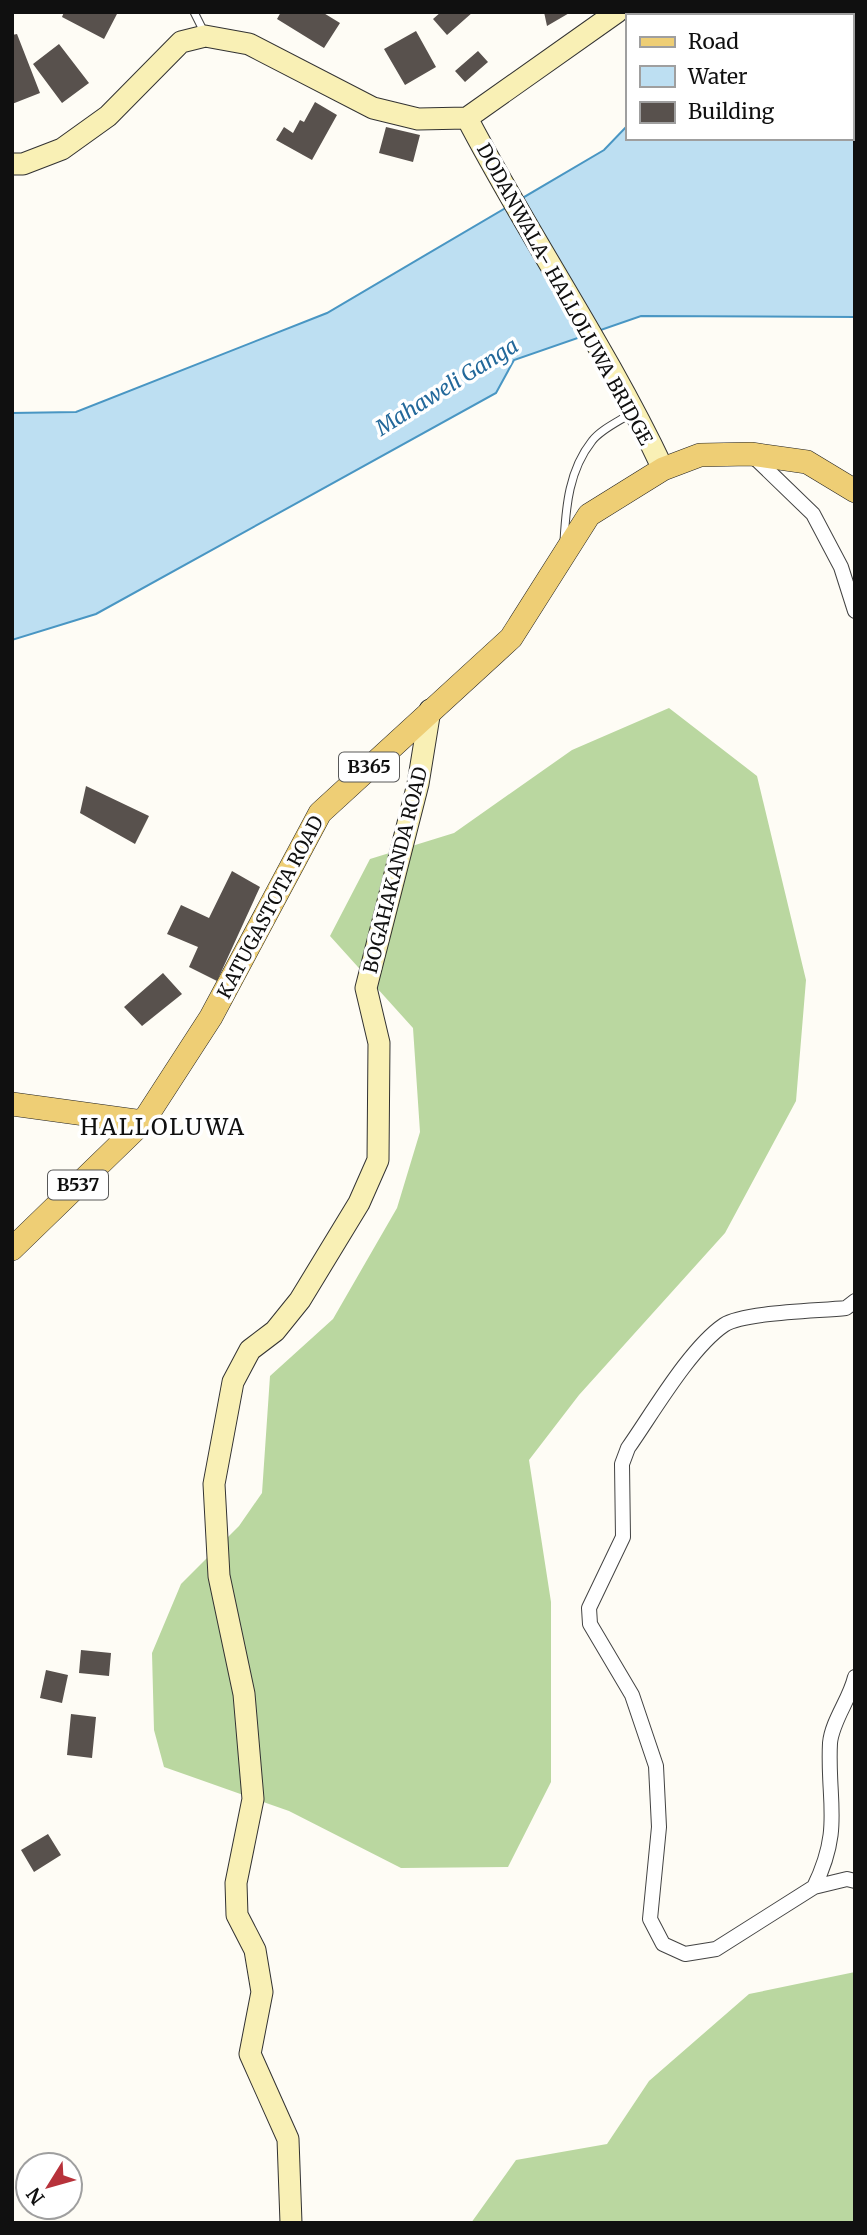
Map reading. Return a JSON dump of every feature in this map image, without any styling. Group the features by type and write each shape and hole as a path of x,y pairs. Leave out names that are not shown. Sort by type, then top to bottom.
{"main road":[{"name":"KATUGASTOTA ROAD","path":"143,1122 211,1017 320,813 511,638 589,515 663,470 700,455 751,454 807,462 855,491"},
{"path":"12,1104 143,1122"},
{"name":"B537","path":"12,1249 143,1122"}],"street":[{"path":"12,164 23,164 62,149 108,116 181,42 205,36 249,44 373,108 418,119 467,118 617,12"},
{"name":"DODANWALA- HALLOLUWA BRIDGE","path":"467,118 496,173 631,403 663,470"},
{"path":"751,454 813,514 841,567 855,611"},
{"name":"BOGAHAKANDA ROAD","path":"291,2223 288,2138 250,2054 262,1992 255,1950 237,1915 236,1883 253,1800 244,1694 219,1576 214,1484 233,1382 250,1350 275,1331 300,1300 359,1203 378,1160 379,1043 366,988 418,784 430,710"},
{"path":"855,1301 846,1308 742,1318 725,1325 700,1348 628,1448 622,1464 623,1537 589,1608 590,1624 632,1695 656,1766 659,1827 650,1919 663,1944 685,1954 716,1949 814,1887 847,1879 855,1881"},
{"path":"814,1887 827,1861 834,1820 830,1740 855,1677"}],"lane":[{"path":"194,12 205,36"},
{"path":"564,552 566,507 575,468 593,439 631,403"}],"green space":[{"path":"669,708 757,776 806,980 796,1101 725,1233 579,1395 529,1460 551,1602 551,1782 508,1867 401,1868 289,1811 164,1767 154,1730 152,1653 181,1584 239,1526 262,1493 270,1376 333,1319 397,1208 420,1132 413,1028 330,936 370,859 454,833 572,750"},
{"path":"855,1972 855,2223 471,2223 516,2160 607,2144 649,2081 749,1994"}],"water":[{"name":"Mahaweli Ganga","path":"855,12 855,317 641,316 514,360 496,393 96,614 12,640 12,413 76,412 327,313 604,150 626,127 626,140 853,140 853,14 740,14"}],"building":[{"path":"64,12 118,12 104,39 62,17"},
{"path":"281,12 322,12 340,23 324,48 277,19"},
{"path":"441,12 473,12 447,35 433,19"},
{"path":"544,12 571,12 547,26"},
{"path":"416,31 436,67 405,85 384,49"},
{"path":"17,34 40,93 12,104 12,35"},
{"path":"59,44 89,83 62,103 33,64"},
{"path":"478,51 488,62 465,82 455,71"},
{"path":"315,102 337,115 312,160 276,140 284,127 293,133 300,120 304,122"},
{"path":"386,127 420,135 413,162 379,153"},
{"path":"86,786 149,816 135,844 80,813"},
{"path":"232,871 260,887 217,981 189,967 198,947 167,934 181,905 209,918"},
{"path":"163,973 182,994 142,1026 124,1007"},
{"path":"81,1650 111,1653 109,1676 79,1673"},
{"path":"46,1670 68,1675 62,1703 40,1698"},
{"path":"71,1714 96,1717 92,1758 67,1755"},
{"path":"48,1834 61,1855 34,1872 21,1850"}],"district":[{"name":"HALLOLUWA","path":"163,1127"}]}
